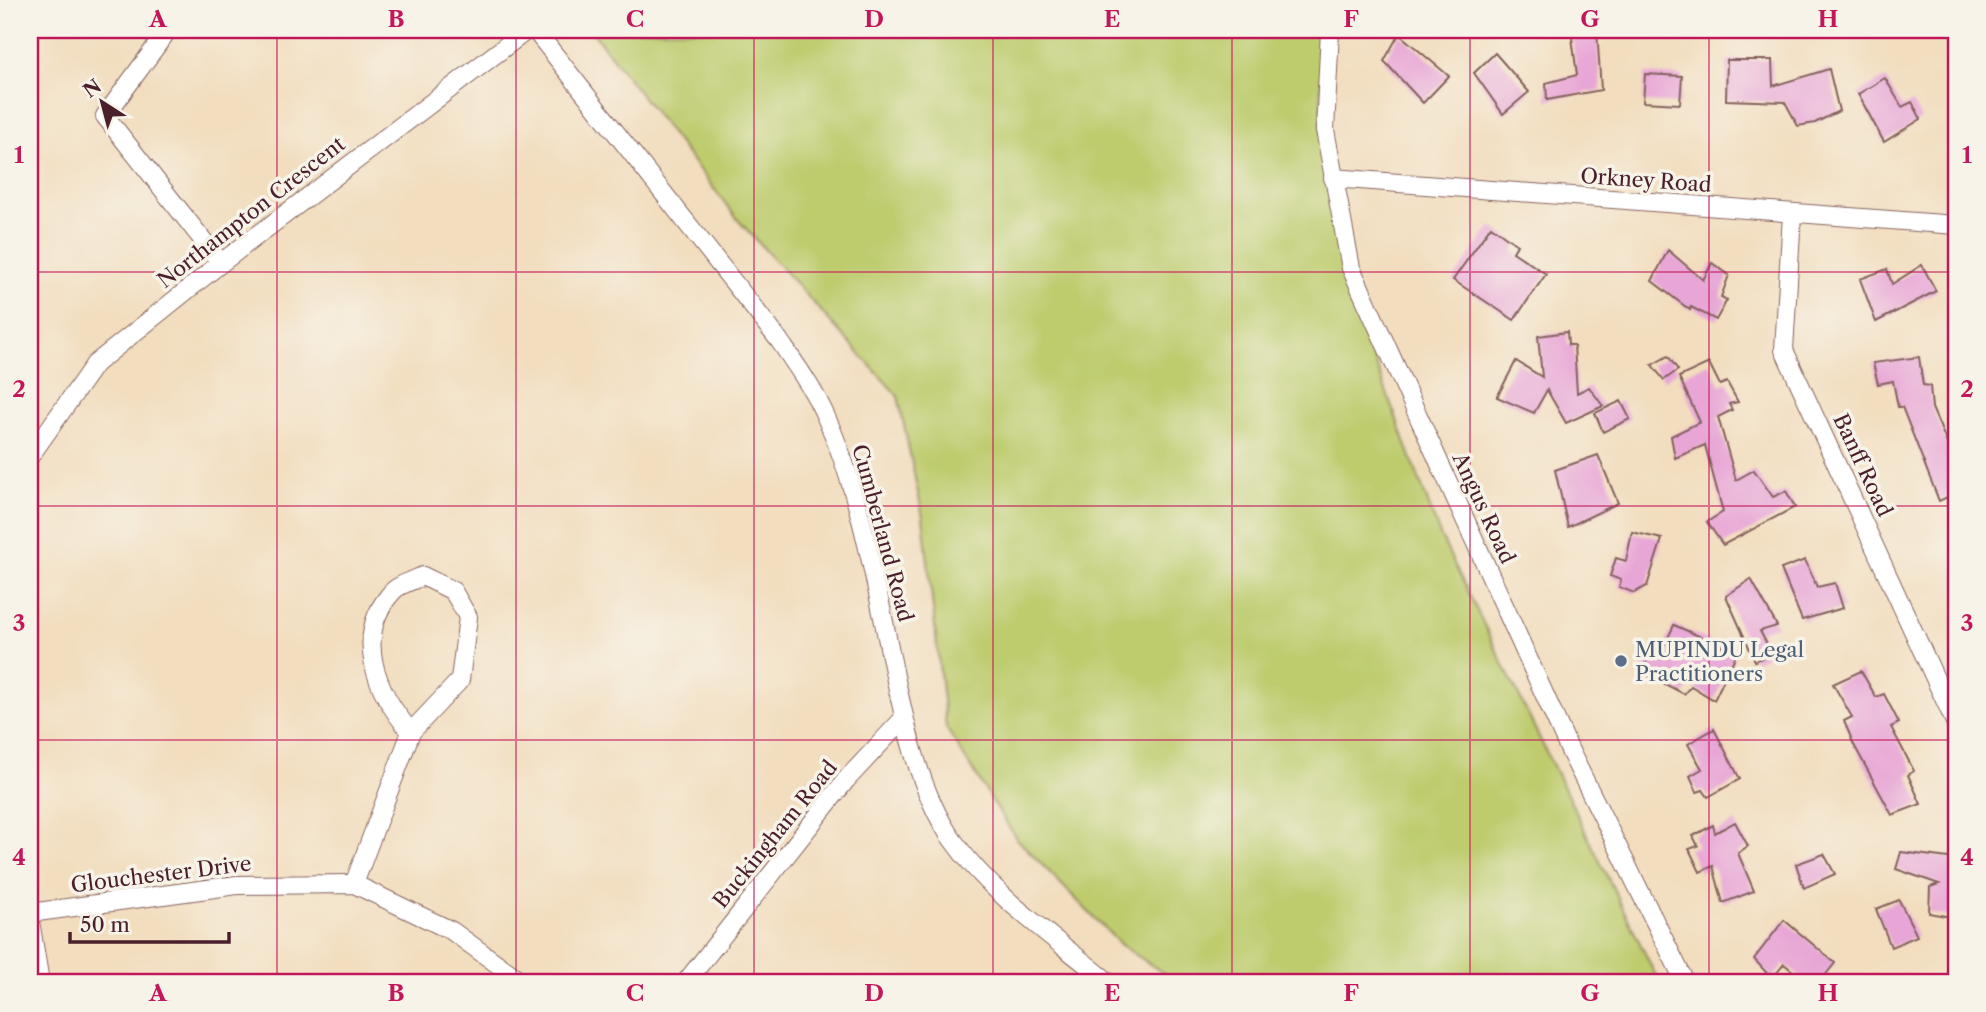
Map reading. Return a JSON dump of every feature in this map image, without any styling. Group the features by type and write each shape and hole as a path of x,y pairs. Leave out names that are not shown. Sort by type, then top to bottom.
{"street":[{"path":"168,30 105,116 221,263"},
{"name":"Northampton Crescent","path":"30,456 95,364 221,263 527,30"},
{"name":"Cumberland Road","path":"535,30 805,378 826,417 845,467 874,577 904,718 934,807 952,838 983,876 1108,982"},
{"name":"Angus Road","path":"1330,30 1325,130 1351,268 1571,753 1685,982"},
{"name":"Orkney Road","path":"1333,178 1956,225"},
{"name":"Banff Road","path":"1792,214 1784,350 1956,724"},
{"path":"354,884 411,732 460,680 468,618 453,591 423,576 395,589 376,616 370,640 375,676 390,708 411,732"},
{"name":"Buckingham Road","path":"686,982 846,780 904,718"},
{"name":"Glouchester Drive","path":"30,913 237,885 354,884 452,931 522,982"},
{"path":"30,921 40,982"}],"green space":[{"path":"591,30 1321,30 1321,129 1345,281 1440,535 1659,982 1408,982 1323,969 1315,982 1177,982 1121,945 1016,838 946,728 923,517 898,396 739,221"}],"building":[{"path":"1571,30 1597,30 1601,90 1547,100 1546,83 1577,75"},
{"path":"1399,34 1449,76 1423,103 1384,61"},
{"path":"1495,53 1529,92 1503,114 1474,73"},
{"path":"1727,60 1772,60 1773,86 1829,69 1839,111 1815,123 1798,126 1785,102 1726,100"},
{"path":"1645,74 1682,76 1680,104 1643,102"},
{"path":"1885,78 1902,107 1912,102 1921,119 1884,142 1858,94"},
{"path":"1491,226 1517,245 1513,252 1546,274 1514,320 1453,280"},
{"path":"1668,250 1703,280 1712,263 1729,275 1721,297 1727,300 1716,320 1691,307 1690,310 1652,281"},
{"path":"1922,265 1936,291 1876,322 1860,279 1887,269 1892,284"},
{"path":"1567,332 1568,345 1574,345 1577,393 1589,387 1603,406 1566,423 1547,390 1534,413 1497,397 1516,361 1542,377 1538,336"},
{"path":"1668,356 1678,370 1664,380 1652,365"},
{"path":"1919,357 1923,385 1930,386 1932,408 1956,464 1956,493 1939,501 1902,407 1898,407 1893,381 1878,384 1873,363"},
{"path":"1709,363 1720,385 1727,382 1738,402 1729,404 1732,410 1718,417 1736,480 1754,470 1773,497 1786,491 1795,507 1723,545 1707,522 1723,512 1705,445 1675,458 1671,436 1700,422 1679,377"},
{"path":"1621,401 1630,419 1603,432 1595,413"},
{"path":"1598,455 1618,503 1568,527 1555,470"},
{"path":"1632,532 1662,539 1647,586 1634,593 1619,587 1621,580 1610,576 1616,558 1626,561"},
{"path":"1805,560 1817,587 1835,583 1843,608 1802,620 1781,569"},
{"path":"1751,579 1777,626 1760,631 1772,654 1755,661 1726,596"},
{"path":"1674,625 1737,653 1714,700 1691,686 1684,694 1640,671 1651,654 1660,655"},
{"path":"1861,671 1876,697 1884,694 1899,723 1891,727 1914,771 1908,775 1921,804 1892,815 1854,745 1844,721 1852,717 1833,684"},
{"path":"1714,729 1740,779 1708,797 1703,790 1697,792 1690,776 1702,769 1688,744"},
{"path":"1735,822 1748,846 1738,853 1754,891 1723,903 1713,866 1700,872 1689,849 1698,846 1693,836 1713,825 1715,833"},
{"path":"1901,852 1956,859 1956,918 1929,913 1930,887 1939,884 1896,869"},
{"path":"1824,854 1835,874 1804,888 1796,864"},
{"path":"1899,900 1917,936 1891,947 1876,909"},
{"path":"1784,920 1835,963 1820,982 1806,982 1784,964 1772,979 1754,959"}],"place":[{"name":"MUPINDU Legal Practitioners","path":"1621,661"}]}
